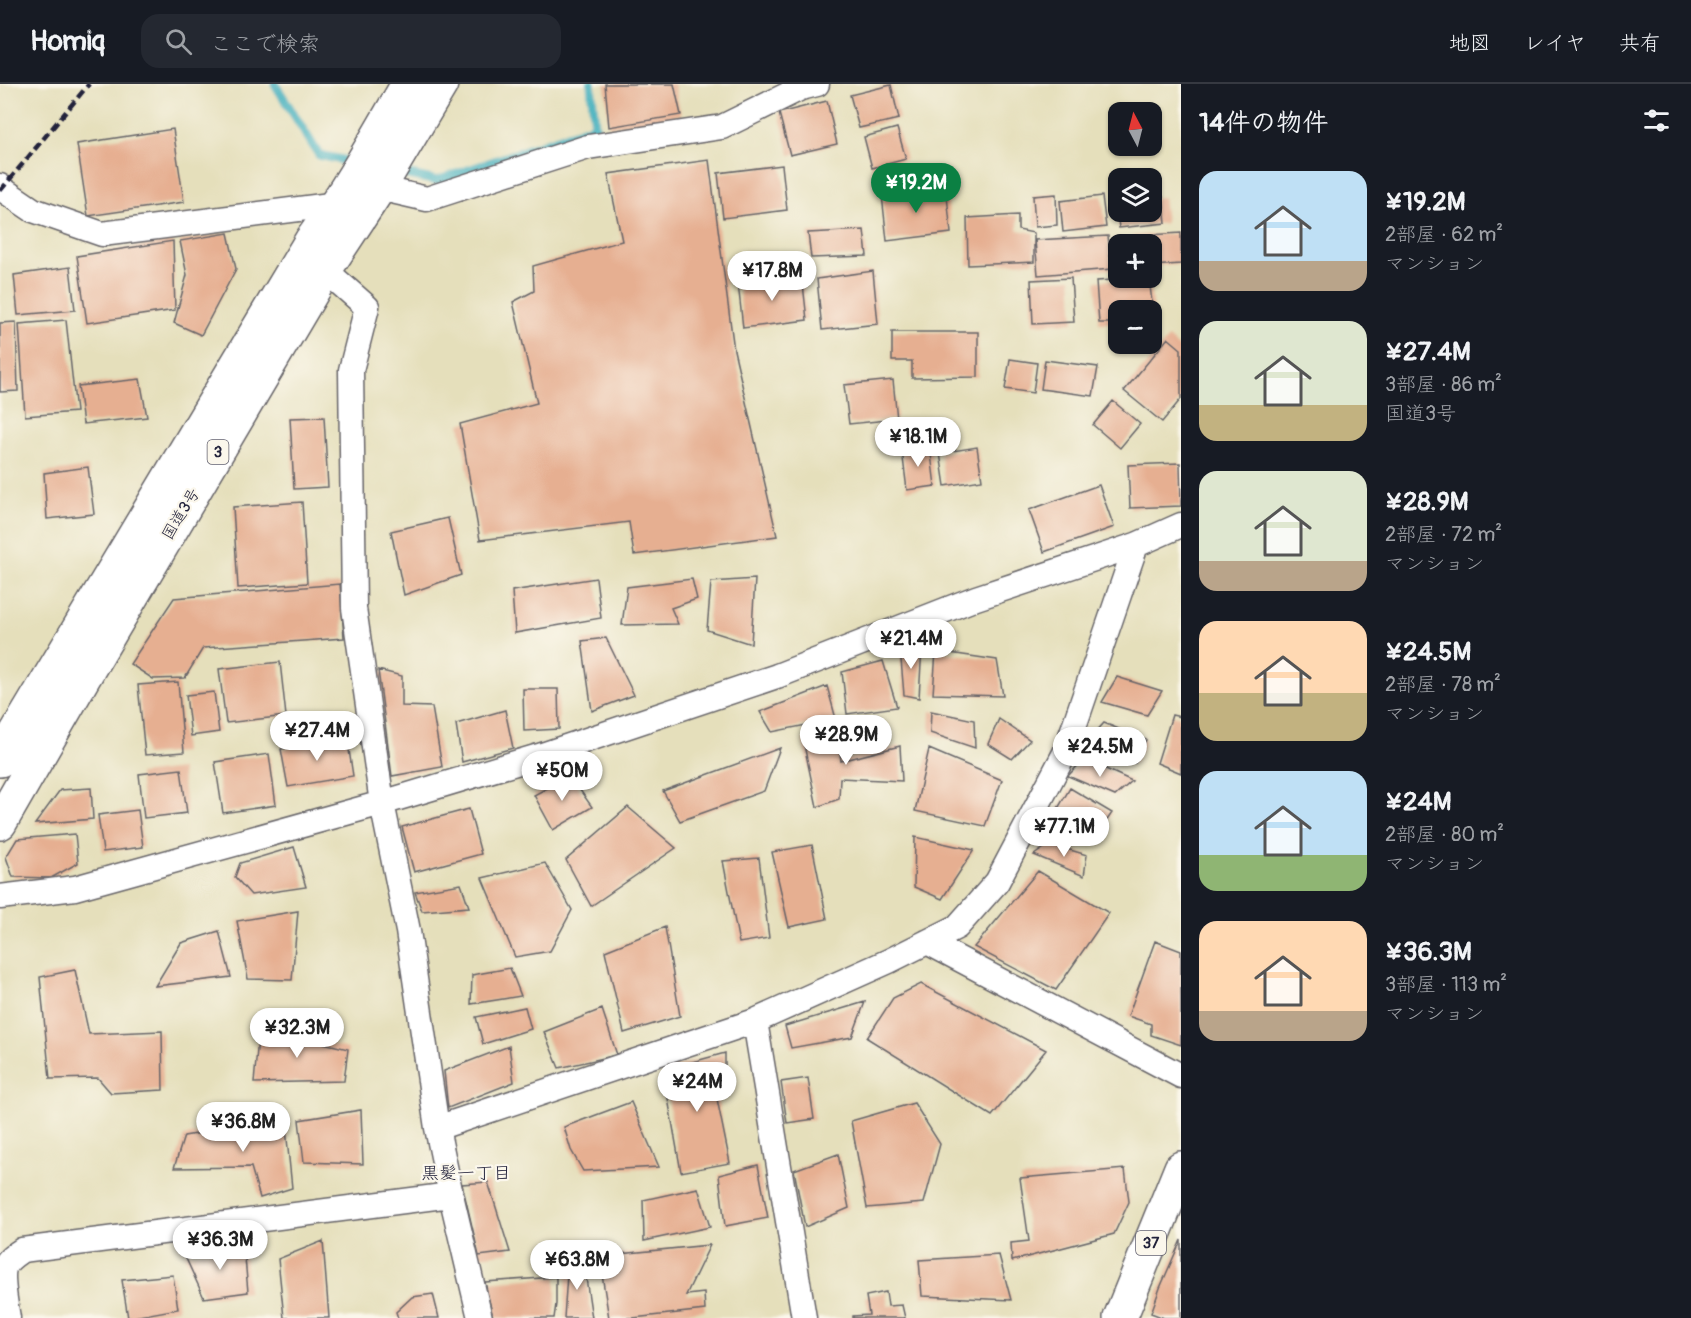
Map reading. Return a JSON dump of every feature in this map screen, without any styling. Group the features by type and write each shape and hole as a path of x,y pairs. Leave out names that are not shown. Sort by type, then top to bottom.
{"main road":[{"name":"国道3号","path":"0,760 311,241 338,204 408,84"},
{"name":"国道3号","path":"0,822 325,270 379,188 441,84"},
{"name":"37","path":"1120,1318 1181,1168"}],"street":[{"path":"379,188 427,198 588,147 722,127 801,88 817,84"},
{"path":"0,186 33,210 102,234 338,204"},
{"path":"325,270 367,307 351,370 354,608 382,803 408,931 437,1128 480,1318"},
{"path":"0,897 75,888 382,803 539,756 777,676 976,598 1136,545 1181,525"},
{"path":"437,1128 755,1022 957,927 997,882 1065,753 1136,545"},
{"path":"927,942 1181,1076"},
{"path":"755,1022 804,1318"},
{"path":"8,1318 4,1268 11,1258 22,1250 451,1195"}],"building":[{"path":"605,84 674,84 681,115 609,127"},
{"path":"891,85 899,119 859,128 850,95"},
{"path":"827,101 837,144 790,155 779,113"},
{"path":"897,128 906,159 872,168 864,137"},
{"path":"173,129 184,202 88,216 77,144"},
{"path":"709,160 734,350 777,536 634,555 629,522 480,540 460,424 537,403 513,302 534,291 533,266 622,241 608,174"},
{"path":"782,165 787,210 723,218 718,173"},
{"path":"946,187 951,233 887,241 882,195"},
{"path":"1056,194 1057,225 1035,227 1033,196"},
{"path":"1102,196 1106,227 1063,232 1060,201"},
{"path":"1162,197 1166,223 1119,228 1118,222 1162,222"},
{"path":"1018,215 1018,230 1034,233 1034,262 968,265 967,218"},
{"path":"864,230 867,256 811,258 808,233"},
{"path":"228,233 236,269 201,335 174,323 187,275 180,241"},
{"path":"1181,233 1181,264 1162,265 1162,234"},
{"path":"1108,236 1108,269 1038,275 1035,240"},
{"path":"173,241 175,310 87,323 77,256"},
{"path":"70,267 75,310 18,315 14,275"},
{"path":"873,271 878,324 822,330 817,279"},
{"path":"802,275 807,320 743,328 738,283"},
{"path":"1071,278 1074,322 1033,324 1031,280"},
{"path":"1108,280 1108,288 1150,288 1152,300 1108,300 1108,323 1099,323 1096,281"},
{"path":"66,320 76,412 25,416 19,324"},
{"path":"16,322 18,391 0,392 0,323"},
{"path":"892,332 978,332 978,377 912,378 912,361 892,361"},
{"path":"1168,338 1181,349 1181,399 1162,422 1124,391 1155,354 1162,354 1162,345"},
{"path":"1010,359 1037,363 1033,393 1005,389"},
{"path":"1045,360 1098,367 1093,396 1041,389"},
{"path":"140,379 147,417 83,424 78,386"},
{"path":"893,380 897,419 849,424 844,385"},
{"path":"1113,401 1140,424 1120,448 1093,425"},
{"path":"324,417 328,487 294,489 290,418"},
{"path":"930,446 935,486 907,490 902,450"},
{"path":"977,447 982,480 945,486 940,453"},
{"path":"1180,463 1181,506 1130,508 1128,465"},
{"path":"88,467 94,514 47,519 44,473"},
{"path":"1099,485 1114,527 1044,552 1029,510"},
{"path":"302,502 307,583 238,588 233,507"},
{"path":"448,518 461,575 404,595 391,531"},
{"path":"596,578 601,618 515,633 512,591"},
{"path":"692,579 697,599 671,608 678,624 622,625 627,587"},
{"path":"755,579 751,644 707,630 711,582"},
{"path":"340,584 344,638 203,648 185,678 153,679 130,664 174,598"},
{"path":"606,638 634,695 592,711 582,641"},
{"path":"922,646 919,698 904,695 900,648"},
{"path":"936,651 997,660 1003,696 933,694"},
{"path":"883,661 897,707 847,714 842,672"},
{"path":"280,662 286,716 226,723 219,669"},
{"path":"378,670 402,676 402,706 432,707 442,767 392,776"},
{"path":"1117,677 1162,691 1147,715 1102,702"},
{"path":"178,682 184,752 145,755 138,685"},
{"path":"827,686 836,719 772,732 760,712"},
{"path":"523,689 558,689 559,729 524,731"},
{"path":"214,692 219,732 191,736 186,695"},
{"path":"505,710 513,748 462,762 456,724"},
{"path":"931,711 974,720 975,748 930,733"},
{"path":"1172,715 1181,717 1181,773 1157,763"},
{"path":"999,719 1030,740 1012,759 988,744"},
{"path":"1104,723 1146,740 1135,763 1085,744"},
{"path":"852,727 839,745 841,761 900,746 902,781 840,778 839,799 817,807 803,740"},
{"path":"347,737 353,776 288,787 281,749"},
{"path":"780,748 764,791 680,821 663,791"},
{"path":"929,749 1002,780 985,826 915,811"},
{"path":"269,754 276,805 223,813 215,762"},
{"path":"1084,759 1132,781 1115,796 1068,776"},
{"path":"181,769 187,813 144,818 139,774"},
{"path":"570,776 592,807 553,830 534,795"},
{"path":"91,788 93,819 35,824 60,790"},
{"path":"1070,788 1112,813 1103,826 1057,810"},
{"path":"628,807 676,848 591,906 566,860"},
{"path":"469,809 481,854 414,872 402,827"},
{"path":"138,810 143,847 103,852 98,815"},
{"path":"75,834 78,863 51,878 13,877 6,857 17,839"},
{"path":"915,837 974,850 942,899 914,887"},
{"path":"1050,844 1087,855 1084,876 1034,855"},
{"path":"812,845 827,919 789,927 772,852"},
{"path":"294,847 306,887 251,895 235,877 240,863"},
{"path":"759,858 769,938 739,943 723,861"},
{"path":"545,863 572,910 550,951 515,957 482,878"},
{"path":"1038,871 1109,913 1056,990 974,947"},
{"path":"461,884 469,907 422,911 415,892"},
{"path":"298,911 292,980 248,979 237,921"},
{"path":"665,927 680,1016 624,1033 605,951"},
{"path":"219,931 231,977 155,986 181,943"},
{"path":"1155,941 1181,951 1181,1045 1151,1035 1151,1024 1128,1016"},
{"path":"510,968 521,996 471,1004 472,975"},
{"path":"75,970 89,1034 162,1031 163,1090 111,1093 98,1078 50,1079 40,977"},
{"path":"921,984 1046,1050 992,1116 867,1038 893,998"},
{"path":"865,1002 852,1037 791,1048 785,1026"},
{"path":"525,1007 531,1029 483,1044 476,1017"},
{"path":"602,1009 617,1055 559,1068 544,1032"},
{"path":"259,1027 348,1049 344,1081 254,1083"},
{"path":"509,1046 514,1082 448,1108 444,1071"},
{"path":"725,1053 725,1072 714,1084 730,1163 681,1172 663,1070"},
{"path":"808,1078 814,1119 787,1123 781,1082"},
{"path":"631,1102 659,1167 583,1171 571,1150 564,1127"},
{"path":"914,1103 940,1144 924,1203 867,1208 851,1121"},
{"path":"361,1110 363,1164 304,1162 299,1120"},
{"path":"285,1119 292,1188 260,1198 251,1167 174,1168 184,1136"},
{"path":"838,1154 849,1208 805,1227 794,1170"},
{"path":"758,1165 768,1218 725,1226 719,1175"},
{"path":"1125,1169 1129,1202 1114,1234 1012,1261 1011,1243 1029,1241 1020,1178"},
{"path":"488,1182 510,1252 479,1256 462,1184"},
{"path":"698,1188 710,1227 644,1241 643,1200"},
{"path":"1181,1240 1181,1318 1164,1318 1151,1313"},
{"path":"323,1241 329,1318 284,1318 278,1259"},
{"path":"710,1245 686,1295 704,1293 705,1310 633,1318 609,1318 599,1256"},
{"path":"244,1246 248,1292 204,1298 184,1254"},
{"path":"999,1255 1011,1300 922,1296 919,1260"},
{"path":"583,1258 592,1318 564,1318 568,1260"},
{"path":"173,1275 178,1309 128,1318 122,1280"},
{"path":"556,1277 554,1318 493,1318 485,1282"},
{"path":"886,1292 888,1306 902,1305 905,1318 853,1318 853,1316 869,1315 866,1296"},
{"path":"433,1294 439,1318 398,1318 396,1312 412,1297"}],"waterway":[{"path":"275,84 319,155 356,163"},
{"path":"396,172 437,181 595,126 591,84"}],"railway":[{"path":"0,191 89,84"}],"district":[{"name":"黒髪一丁目","path":"466,1173"}]}
